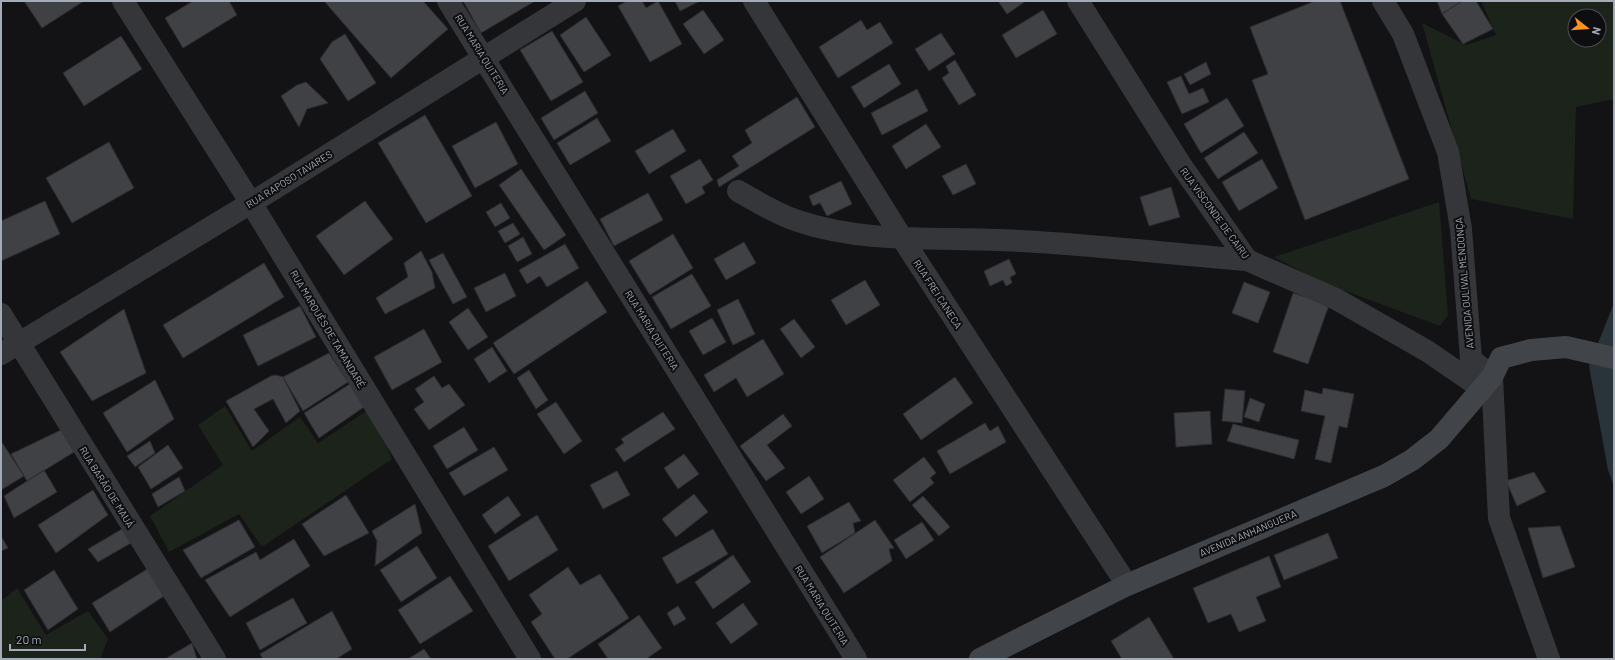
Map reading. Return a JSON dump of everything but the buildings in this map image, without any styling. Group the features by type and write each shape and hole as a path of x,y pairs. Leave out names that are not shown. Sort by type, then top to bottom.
{"street":[{"name":"RUA MARQUÊS DE TAMANDARÉ","path":"123,1 251,203 530,659"},
{"name":"RUA MARIA QUITERIA","path":"448,1 856,659"},
{"name":"RUA RAPOSO TAVARES","path":"10,348 251,203 576,1"},
{"name":"RUA FREI CANECA","path":"754,1 902,238 1127,585"},
{"name":"RUA VISCONDE DE CAIRU","path":"1078,1 1181,165 1247,260 1336,299 1427,351 1487,382"},
{"name":"AVENIDA OULIVAL MENDONÇA","path":"1384,1 1403,34 1448,152 1461,229 1471,359 1487,382"},
{"path":"738,191 778,213 798,221 827,229 902,238 1020,241 1247,260"},
{"name":"RUA BARÃO DE MAUÁ","path":"1,314 10,348 215,659"},
{"path":"1549,659 1500,518 1487,382 1501,358 1531,350 1566,347 1614,358"},
{"name":"AVENIDA ANHANGUERA","path":"980,659 1127,585 1384,476 1412,460 1438,439 1487,382"}],"shaded area":[{"path":"1481,1 1614,1 1614,99 1576,107 1573,219 1471,199 1422,23 1466,45 1496,35"},
{"path":"1439,202 1448,315 1440,326 1321,282 1274,257"},
{"path":"1614,303 1614,486 1608,470 1589,366"},
{"path":"225,406 252,451 300,417 318,443 368,410 378,425 392,459 262,547 239,514 169,552 150,516 223,465 198,425"},
{"path":"17,588 46,635 88,611 108,639 100,659 1,659 1,601"}]}
